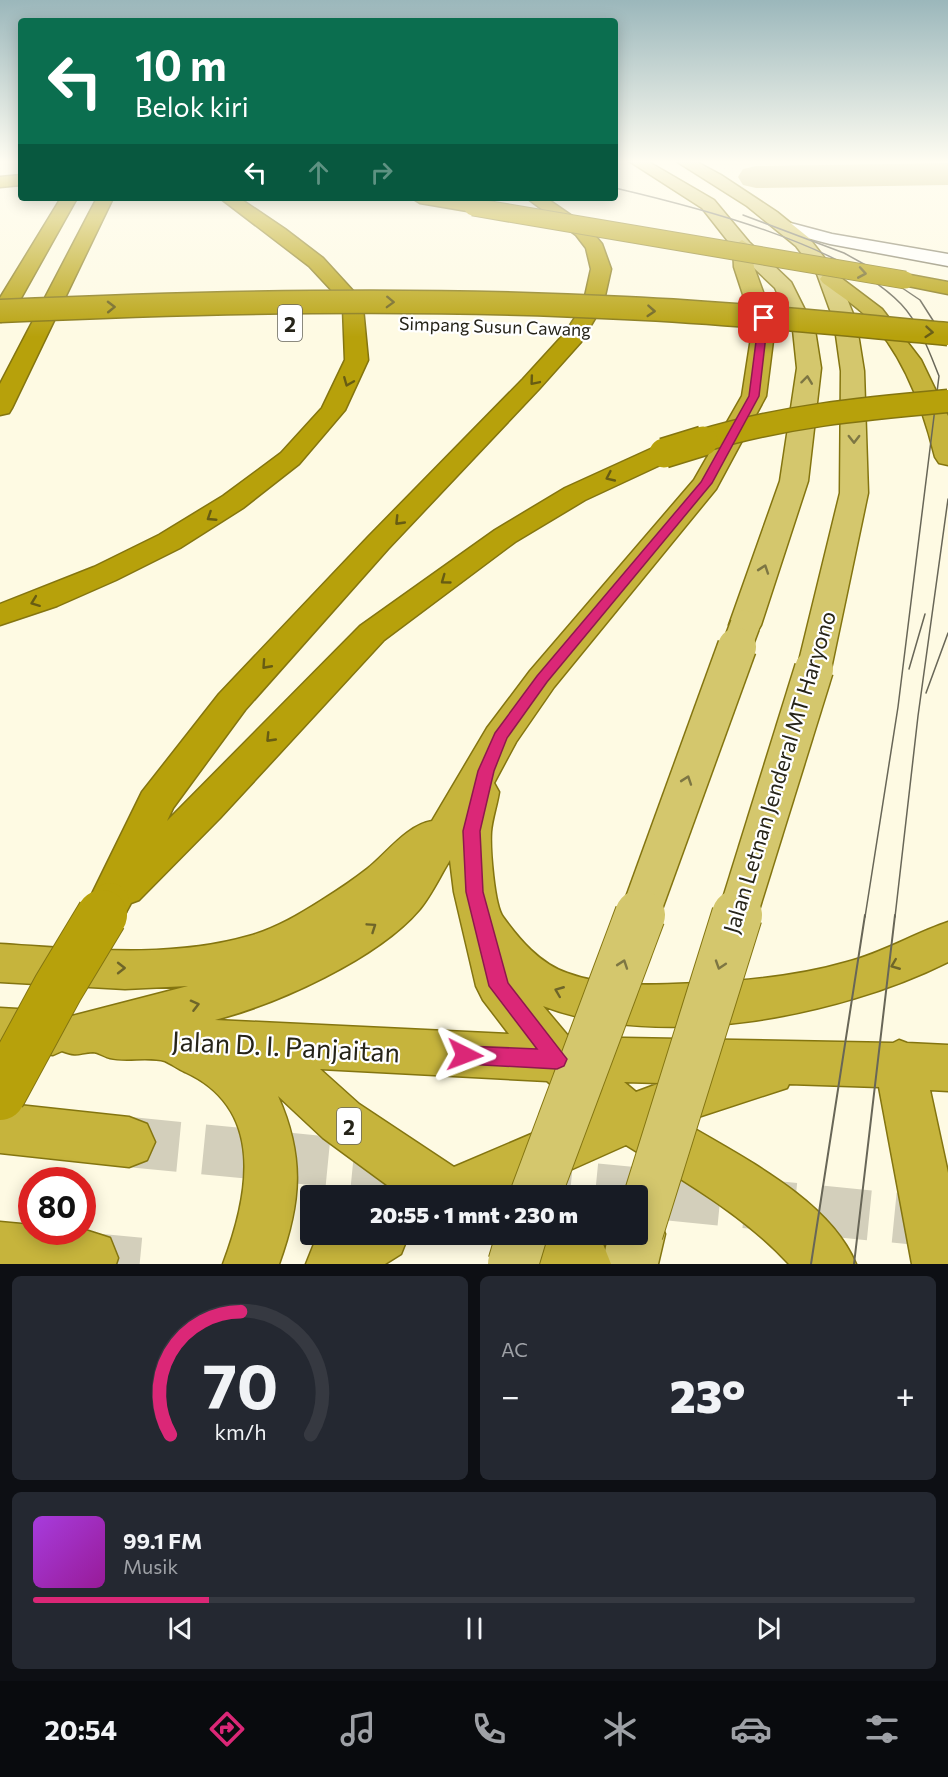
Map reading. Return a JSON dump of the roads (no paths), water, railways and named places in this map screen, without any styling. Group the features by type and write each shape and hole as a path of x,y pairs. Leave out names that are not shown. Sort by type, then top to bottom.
{"highway":[{"name":"Simpang Susun Cawang","path":"0,313 56,220"},
{"path":"0,408 94,220"},
{"path":"0,615 69,589 135,560 211,517 268,477 304,445 342,396 356,357 358,340 352,306 342,291 311,259 258,220"},
{"path":"550,220 948,288"},
{"path":"0,1095 58,988 110,902 156,802 232,702 378,543 500,418 578,330 593,305 601,269 595,248 582,231 566,220"},
{"path":"77,1035 222,998 273,979 348,942 376,925 405,897 459,812 500,737 542,679 706,483 754,396 764,325 744,267 742,246"},
{"path":"830,279 876,313 902,349 918,377 948,457"},
{"name":"Simpang Susun Cawang","path":"0,313 348,301 579,306 948,334"},
{"name":"Simpang Susun Cawang","path":"0,328 235,323 380,323"},
{"name":"Simpang Susun Cawang","path":"558,327 605,329"},
{"path":"724,335 824,341 948,353"},
{"path":"110,902 206,808 247,762 372,633 505,536 575,494 664,453 748,427 827,412 948,401"},
{"path":"500,737 483,782 471,831 474,892 499,986 557,1059 629,1118 755,1196 789,1224 828,1264"},
{"path":"0,963 158,968 208,964 250,954 292,937 368,892 459,812"},
{"path":"481,914 507,958 534,980 565,994 598,1001 641,1004 725,1002 830,987 882,971 924,954 948,941"},
{"name":"Jalan D. I. Panjaitan","path":"0,1029 259,1046 557,1059 824,1062"},
{"path":"153,1039 195,1052 222,1064 244,1083 260,1109 270,1145 272,1190 263,1236 251,1264"},
{"name":"2","path":"259,1046 341,1121 435,1185"},
{"path":"474,1185 538,1155 629,1118 722,1085 824,1062 923,1065 940,1264"},
{"path":"0,1128 129,1142"},
{"path":"334,1264 364,1245"},
{"path":"544,1245 583,1264"},
{"path":"0,1250 90,1258"}],"main road":[{"path":"539,1185 584,1070 745,625 794,481 809,368 804,330 784,286 742,246 721,220"},
{"name":"Jalan Letnan Jenderal MT Haryono","path":"648,1198 814,669 854,498 855,378 846,326 830,279 812,252 774,220"},
{"path":"513,1264 519,1245"},
{"name":"Jalan Letnan Jenderal MT Haryono","path":"630,1264 634,1245"}],"street":[{"path":"783,226 841,241 948,260"}],"tunnel":[{"path":"129,1142 404,1169"},
{"path":"521,1181 948,1223"},
{"path":"90,1258 153,1264"}],"tram line":[{"path":"735,220 806,246 843,263 875,283 901,304 913,320 939,376 898,707 865,917"},
{"path":"756,220 844,253 880,273 920,300 948,344"},
{"path":"895,917 918,716 948,499"},
{"path":"909,669 925,614"},
{"path":"926,693 948,633"},
{"path":"811,1264 865,915"},
{"path":"854,1264 895,915"}]}
